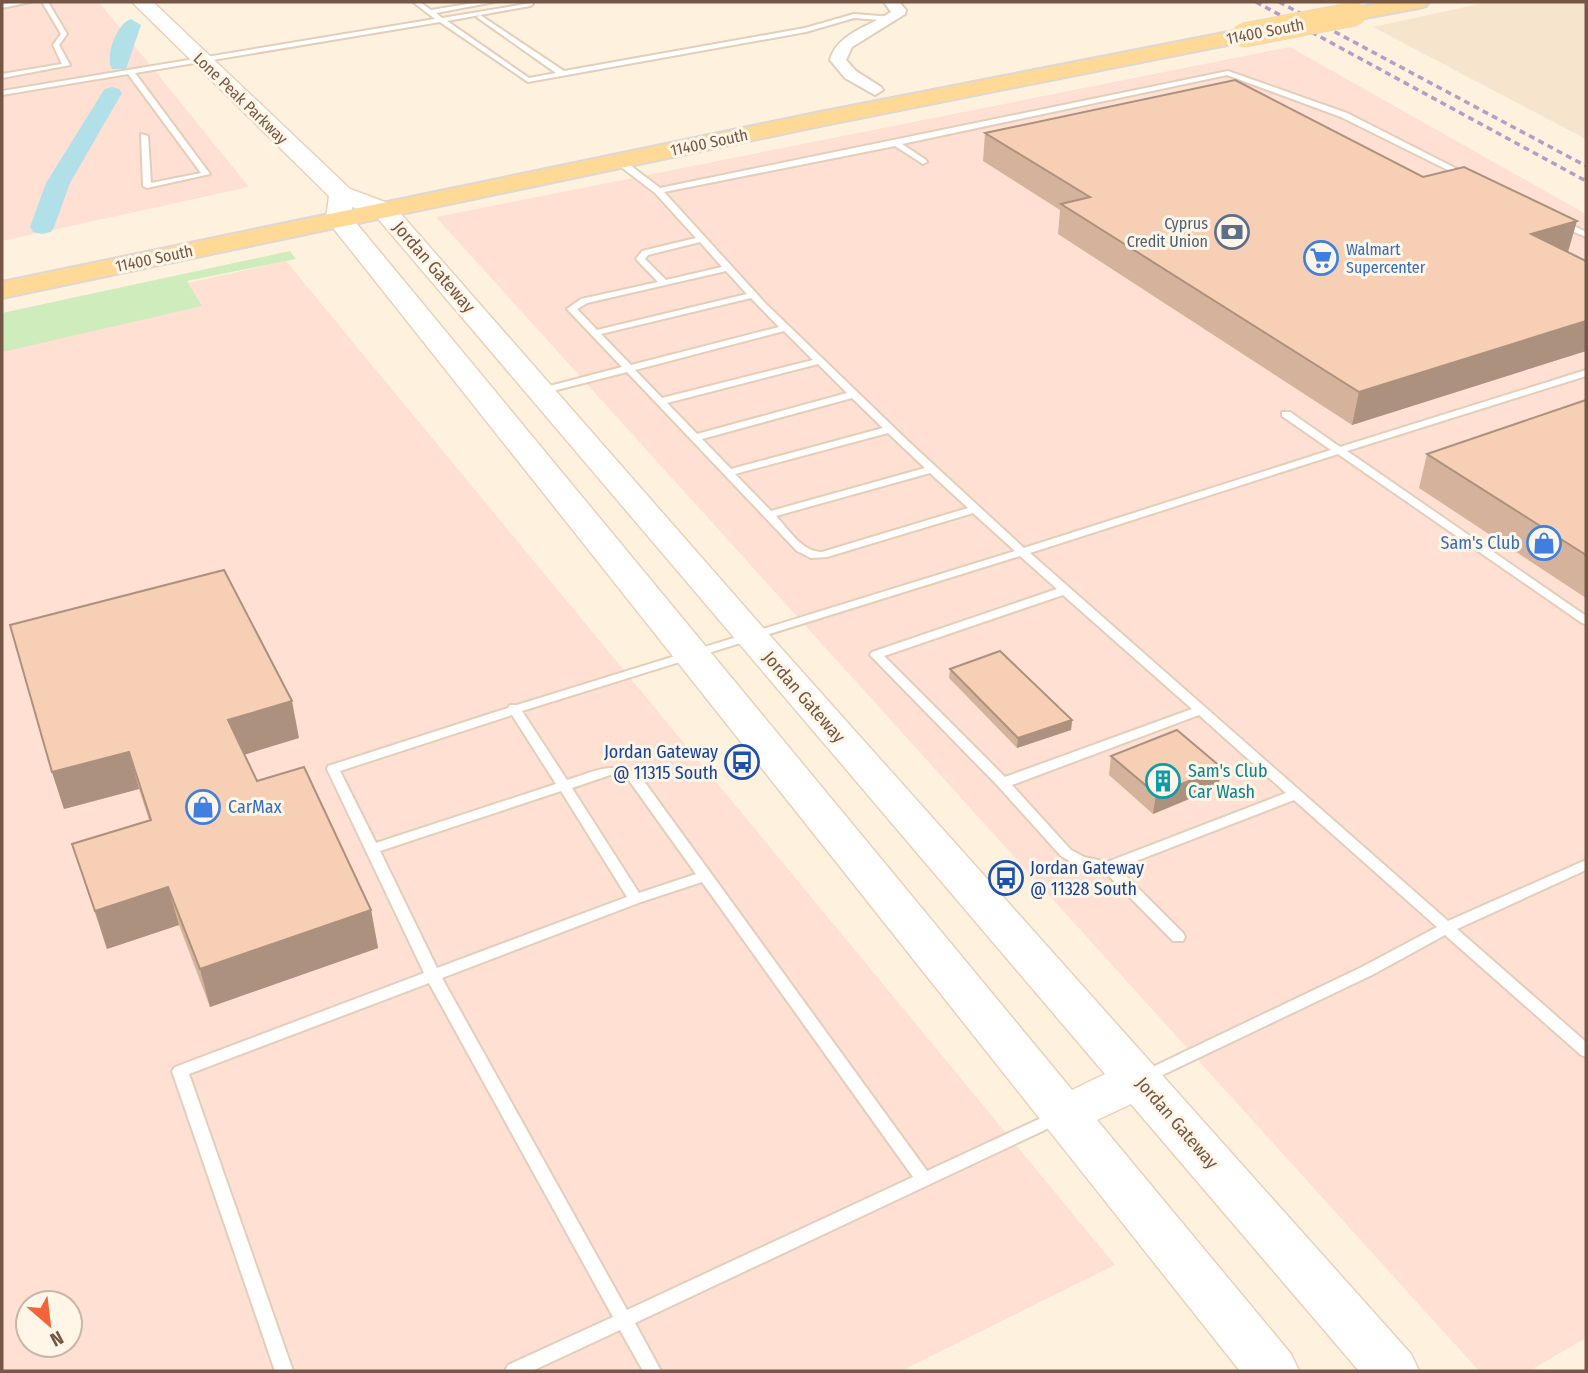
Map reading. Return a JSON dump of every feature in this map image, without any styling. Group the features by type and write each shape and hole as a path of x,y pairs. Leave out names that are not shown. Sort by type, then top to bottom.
{"main road":[{"name":"Lone Peak Parkway","path":"142,2 202,61 340,207"},
{"name":"11400 South","path":"2,290 385,197 619,162 1350,7 1419,2"},
{"name":"11400 South","path":"463,170 875,90 1238,30"},
{"name":"Jordan Gateway","path":"385,197 541,391 1392,1371"},
{"name":"11400 South","path":"191,225 340,207"},
{"path":"340,207 689,654 883,887 1272,1371"},
{"path":"1065,1114 1140,1079"}],"street":[{"path":"875,90 844,69 837,61 837,54 841,47 851,40 893,19 900,10 891,2"}],"lane":[{"path":"2,6 27,2"},
{"path":"2,76 66,65 57,45 64,34 44,2"},
{"path":"416,2 528,80 806,30 854,16 893,19"},
{"path":"438,18 491,2"},
{"path":"2,93 202,61 520,2"},
{"path":"532,6 480,17 438,18 532,6"},
{"path":"480,17 563,74"},
{"path":"130,72 206,174 147,186 144,136"},
{"path":"658,191 1228,73 1344,115 1477,181"},
{"path":"896,143 923,162"},
{"path":"619,162 658,191 753,295 975,509 1586,1051"},
{"path":"1550,217 1586,235"},
{"path":"664,283 640,259 645,253 702,239"},
{"path":"728,268 576,304 572,309 801,550 811,555 822,555 975,509"},
{"path":"596,333 753,295"},
{"path":"541,391 786,328"},
{"path":"661,401 820,361"},
{"path":"652,1371 433,976 333,769 514,708 1022,552 1338,449 1586,373"},
{"path":"695,438 854,394"},
{"path":"1286,414 1586,621"},
{"path":"728,473 890,429"},
{"path":"768,515 932,469"},
{"path":"1066,590 876,655 1003,783 1066,853 1080,861 1108,867 1178,937"},
{"path":"514,708 636,899"},
{"path":"1003,783 1201,710"},
{"path":"372,849 609,771 633,776 924,1180"},
{"path":"1108,867 1297,794"},
{"path":"1140,1079 1367,971 1448,928 1586,866"},
{"path":"284,1371 180,1071 636,899 705,876"},
{"path":"514,1371 1065,1114"}],"shaded area":[{"path":"2,2 99,2 249,187 2,241"},
{"path":"1488,2 1586,2 1586,139 1373,27"},
{"path":"1290,47 1586,214 1586,1338 1529,1371 1479,1371 436,217"},
{"path":"286,261 1115,1265 901,1371 2,1371 2,350 110,300"}],"green space":[{"path":"290,251 296,259 187,281 202,306 2,352 2,313"}],"building":[{"name":"Walmart Supercenter","path":"1235,80 1423,177 1464,167 1577,221 1531,234 1586,261 1586,321 1359,392 1061,204 1090,197 985,133"},
{"path":"1586,400 1586,555 1427,454"},
{"name":"CarMax","path":"224,570 292,701 228,720 257,781 304,767 371,910 200,969 168,887 95,911 72,844 151,820 129,752 52,772 10,625"},
{"path":"1000,651 1072,720 1018,738 950,669"},
{"path":"1177,730 1222,768 1156,794 1111,756"}],"waterway":[{"path":"119,65 119,55 131,25"},
{"path":"42,227 58,183 112,93"}],"railway":[{"path":"1256,2 1586,181"},
{"path":"1279,2 1586,166"}],"place":[{"name":"Cyprus Credit Union","path":"1232,232"},
{"name":"Walmart Supercenter","path":"1321,258"},
{"name":"Sam's Club","path":"1544,543"},
{"name":"Jordan Gateway @ 11315 South","path":"742,762"},
{"name":"Sam's Club Car Wash","path":"1163,781"},
{"name":"CarMax","path":"203,807"},
{"name":"Jordan Gateway @ 11328 South","path":"1006,878"}]}
